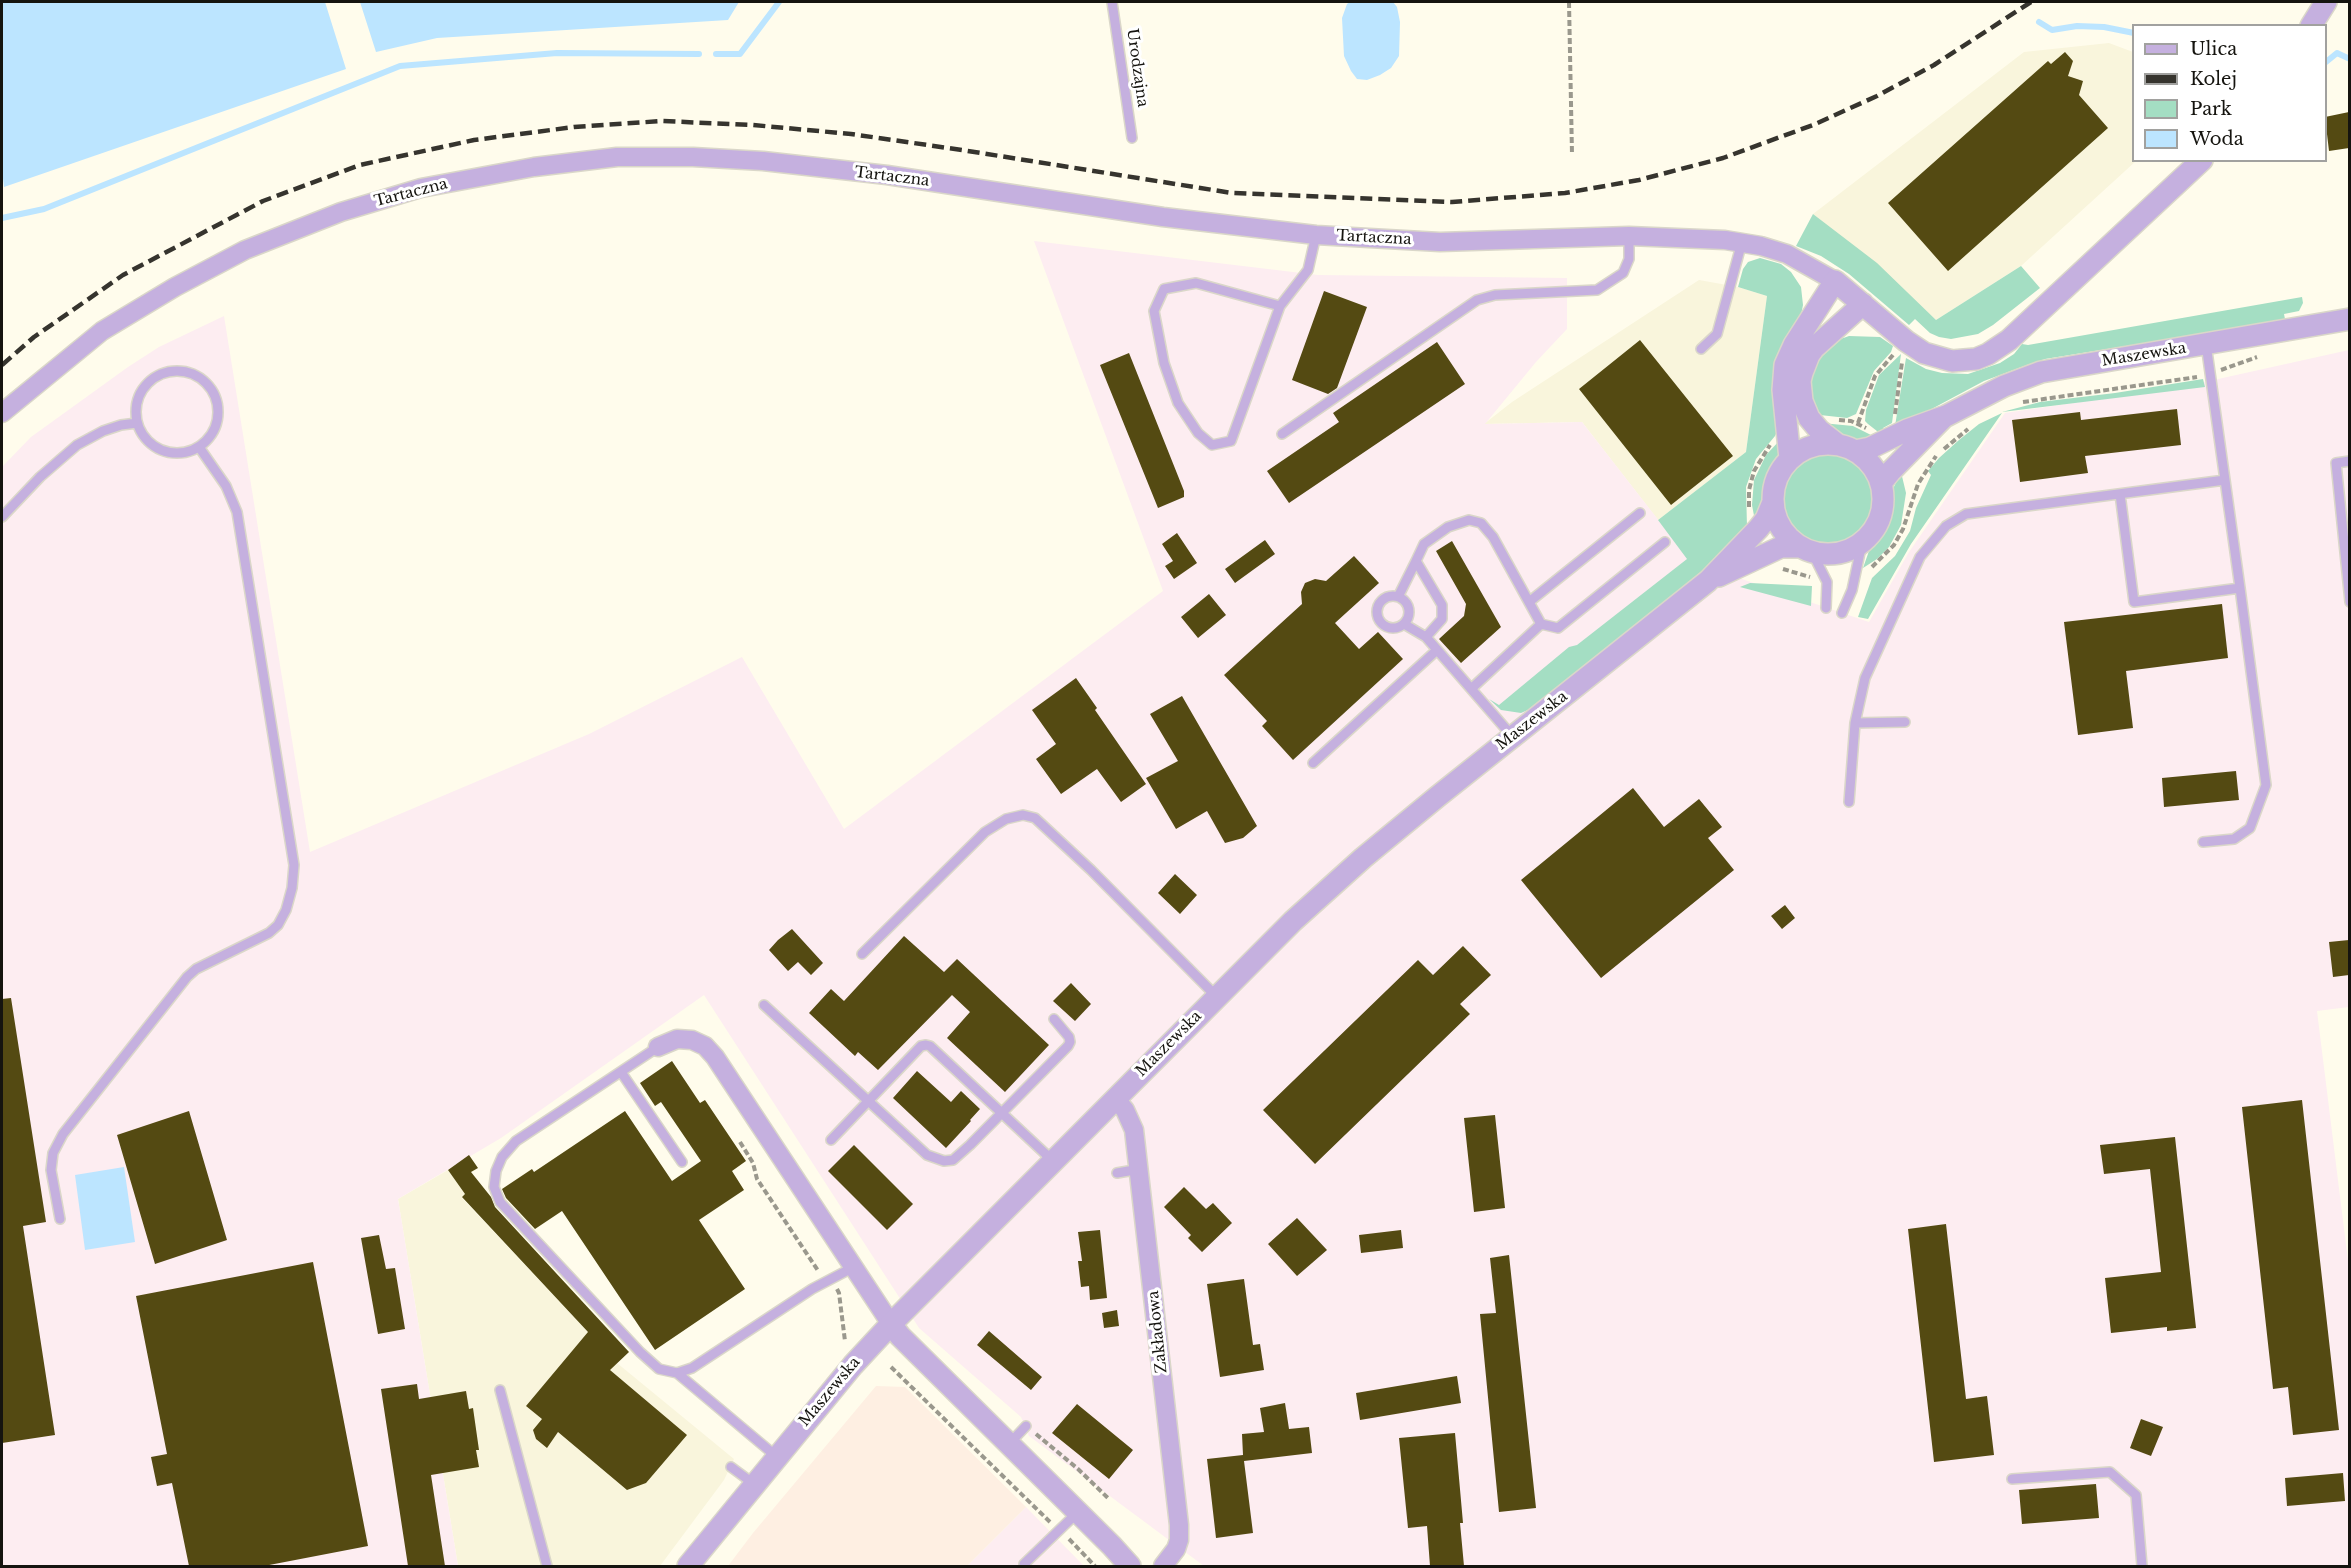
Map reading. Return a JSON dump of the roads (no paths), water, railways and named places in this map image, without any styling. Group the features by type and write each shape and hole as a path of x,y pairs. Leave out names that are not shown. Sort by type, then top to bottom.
{"street":[{"path":"2312,24 2326,2"},
{"name":"Tartaczna","path":"2,413 102,331 175,287 245,250 341,213 421,188 534,167 617,157 693,157 763,161 886,175 1163,217 1316,235 1440,242 1629,236 1742,242 1787,254 1834,281 1906,341 1933,357 1963,361 1988,354 2017,332 2200,162"},
{"path":"1790,459 1783,390 1785,365 1794,345 1834,281"},
{"path":"1846,448 1827,444 1807,448 1790,459 1777,479 1773,502 1778,523 1791,540 1806,549 1825,554 1851,550 1862,543 1878,522 1882,510 1881,483 1869,461 1819,430 1809,418 1802,401 1800,381 1804,364 1814,348 1863,304"},
{"name":"Maszewska","path":"1846,448 1870,448 1907,430 1946,416 1994,390 2041,372 2349,319"},
{"name":"Maszewska","path":"1881,483 1946,416"},
{"name":"Maszewska","path":"688,1566 853,1365 1115,1098 1337,881 1512,736 1708,581 1758,529 1766,519 1773,502"},
{"name":"Maszewska","path":"1708,581 1781,547 1806,549"},
{"path":"658,1047 677,1039 692,1040 705,1046 796,1178 852,1268 900,1336 1130,1566"},
{"name":"Zakładowa","path":"1115,1098 1132,1122 1140,1169 1178,1514 1179,1540 1176,1550 1163,1566"}],"lane":[{"name":"Urodzajna","path":"1112,2 1132,138"},
{"path":"1280,306 1196,283 1164,290 1154,311 1164,363 1178,403 1198,433 1212,444 1231,441 1280,306 1308,270 1316,235"},
{"path":"1282,434 1477,300 1495,296 1597,290 1623,273 1629,259 1629,236"},
{"path":"1701,349 1717,334 1742,242"},
{"path":"2203,842 2234,839 2250,828 2266,785 2206,344"},
{"path":"179,370 203,379 212,389 218,408 216,427 199,447 187,452 175,453 162,450 142,435 137,423 138,397 154,377 179,370"},
{"path":"2,517 40,477 77,445 103,431 137,423"},
{"path":"60,1219 51,1170 53,1153 63,1134 187,977 196,969 269,933 279,925 292,888 294,865 237,512 226,486 199,447"},
{"path":"2349,461 2336,463 2349,602"},
{"path":"1849,802 1855,723 1865,678 1920,557 1946,526 1966,514 2225,480"},
{"path":"2120,494 2134,602 2240,588"},
{"path":"1529,602 1640,513"},
{"path":"1398,597 1424,544 1448,528 1469,520 1481,523 1493,537 1541,624 1558,628 1665,542"},
{"path":"1842,613 1852,590 1862,543"},
{"path":"1806,549 1827,582 1826,608"},
{"path":"1416,561 1442,605 1442,619 1426,637"},
{"path":"1387,597 1398,597 1406,603 1409,612 1404,624 1399,627 1388,627 1380,621 1377,615 1382,600 1387,597"},
{"path":"1404,624 1426,637 1512,736"},
{"path":"1470,689 1541,624"},
{"path":"1313,763 1437,650"},
{"path":"1855,723 1905,722"},
{"path":"862,954 985,832 1006,819 1023,815 1035,818 1091,870 1217,998"},
{"path":"764,1005 927,1155 944,1161 953,1160 1070,1042 1069,1037 1054,1019"},
{"path":"831,1140 921,1047 926,1045 930,1046 1052,1160"},
{"path":"658,1047 516,1142 502,1157 496,1172 494,1187 500,1202 659,1370 677,1373 692,1368 831,1279 852,1268"},
{"path":"621,1072 682,1162"},
{"path":"1117,1173 1140,1169"},
{"path":"677,1373 777,1456"},
{"path":"500,1390 546,1566"},
{"path":"1009,1444 1026,1426"},
{"path":"731,1467 754,1484"},
{"path":"2012,1479 2110,1472 2136,1495 2142,1566"},
{"path":"1026,1566 1024,1564 1078,1512"}],"water":[{"path":"2,2 325,2 346,69 4,187 2,170"},
{"path":"360,2 739,2 728,20 437,38 376,52"},
{"path":"1350,2 1393,2 1397,7 1400,22 1399,56 1391,68 1367,80 1357,79 1344,56 1342,18"},
{"path":"124,1167 135,1242 85,1250 75,1175"}],"waterway":[{"path":"716,54 740,54 779,2"},
{"path":"2039,22 2052,30 2077,26 2104,27 2132,33"},
{"path":"2,218 44,209 400,66 557,53 699,54"},
{"path":"2327,61 2337,53 2350,59"}],"railway":[{"path":"2,365 34,337 123,275 263,201 360,165 474,140 574,127 662,121 753,125 851,134 1232,193 1452,202 1565,193 1639,180 1723,158 1813,125 1877,96 1934,65 2031,2"}]}
